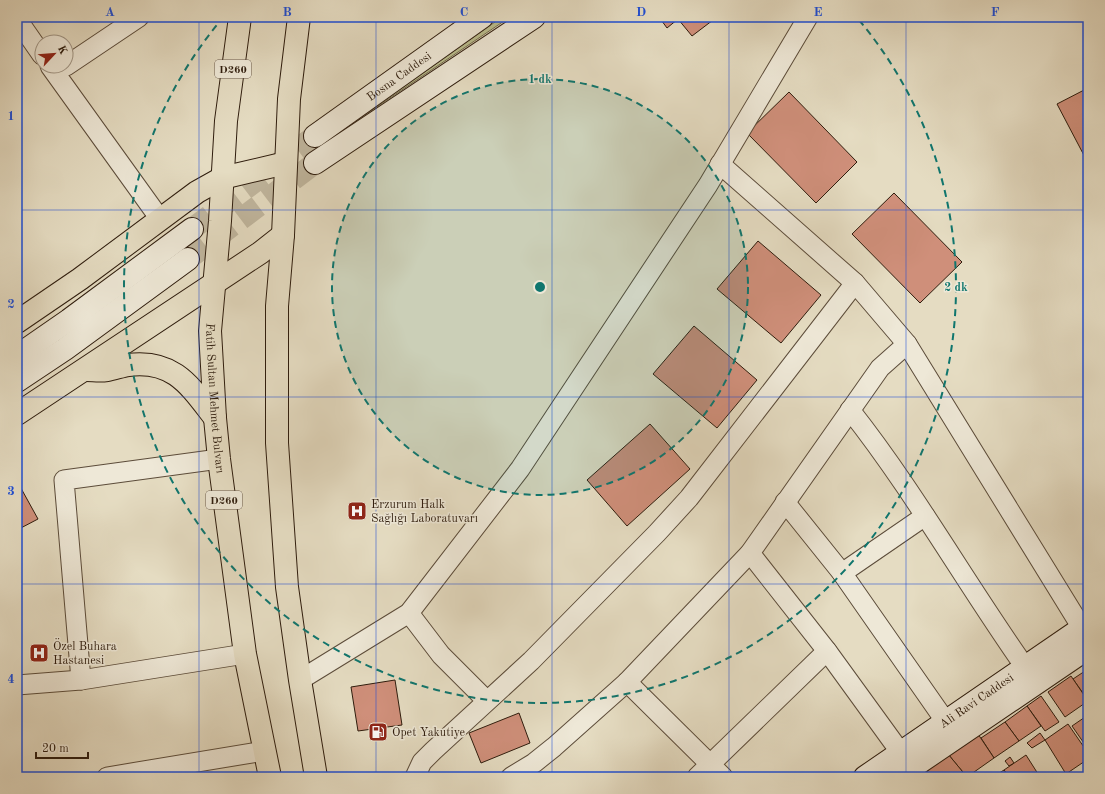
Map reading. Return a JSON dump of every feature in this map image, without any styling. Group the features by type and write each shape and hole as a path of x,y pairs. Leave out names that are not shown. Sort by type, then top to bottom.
{"highway":[{"name":"Fatih Sultan Mehmet Bulvarı","path":"240,17 226,121 210,331 219,459 245,654 270,777"},
{"path":"299,17 289,99 283,235 277,306 277,443 287,587 316,777"},
{"path":"17,322 80,279 196,192 222,178 286,163"},
{"path":"17,414 260,253 283,235"},
{"path":"84,370 106,370 127,365 147,364 162,367 175,373 189,386 215,418"}],"main road":[{"name":"Bosna Caddesi","path":"315,136 482,17"},
{"path":"315,163 534,17"},
{"path":"17,356 69,320 192,229"},
{"path":"17,381 65,349 188,259"},
{"name":"Ali Ravi Caddesi","path":"907,769 946,722 1025,667 1086,633"},
{"name":"Ali Ravi Caddesi","path":"865,777 907,769 1086,633"}],"street":[{"path":"74,58 139,17"},
{"path":"300,680 409,613 520,470 720,164 808,17"},
{"path":"17,19 34,43"},
{"path":"63,74 160,219"},
{"path":"720,164 855,283 908,344 1086,633"},
{"path":"415,777 422,762 486,700 537,655 657,533 689,498 855,283"},
{"path":"511,777 534,763 554,747 626,682 750,553 880,368 908,344"},
{"path":"850,410 873,438 989,616 1025,667"},
{"path":"81,680 64,480 219,459"},
{"path":"785,502 842,573 946,722"},
{"path":"842,573 925,516"},
{"path":"750,553 826,651 907,769"},
{"path":"409,613 440,655 486,700"},
{"path":"697,777 717,770 826,651"},
{"path":"17,685 81,680 245,654"},
{"path":"626,682 717,770"},
{"path":"107,777 264,751"}],"green space":[{"path":"502,17 510,17 329,139"}],"building":[{"path":"659,17 717,17 692,36 678,19 667,28"},
{"path":"1088,88 1088,163 1057,104"},
{"path":"789,92 857,162 816,203 747,133"},
{"path":"894,193 962,262 920,303 852,234"},
{"path":"758,241 821,295 781,343 717,289"},
{"path":"694,326 757,380 717,428 653,374"},
{"path":"650,424 690,469 627,526 587,480"},
{"path":"17,481 38,519 17,530"},
{"path":"1088,669 1088,700 1073,679"},
{"path":"1071,676 1088,701 1065,717 1048,692"},
{"path":"395,680 402,725 358,731 351,687"},
{"path":"1041,696 1059,722 1045,731 1027,706"},
{"path":"1027,706 1041,726 1019,741 1005,722"},
{"path":"519,713 530,743 481,763 469,733"},
{"path":"1088,715 1088,749 1072,726"},
{"path":"1005,722 1019,741 994,758 981,738"},
{"path":"1068,724 1088,753 1088,759 1066,774 1045,740"},
{"path":"1040,733 1045,740 1032,748 1027,743"},
{"path":"978,734 994,758 967,777 948,754"},
{"path":"948,754 967,777 931,777 927,771"},
{"path":"1026,755 1040,777 1009,777 1004,770"},
{"path":"1010,757 1014,763 1009,766 1005,761"},
{"path":"1004,770 1009,777 993,777"}],"tunnel":[{"path":"192,229 315,136"},
{"path":"188,259 315,163"}],"place":[{"name":"Erzurum Halk Sağlığı Laboratuvarı","path":"357,511"},
{"name":"Özel Buhara Hastanesi","path":"39,653"},
{"name":"Opet Yakutiye","path":"378,732"}]}
